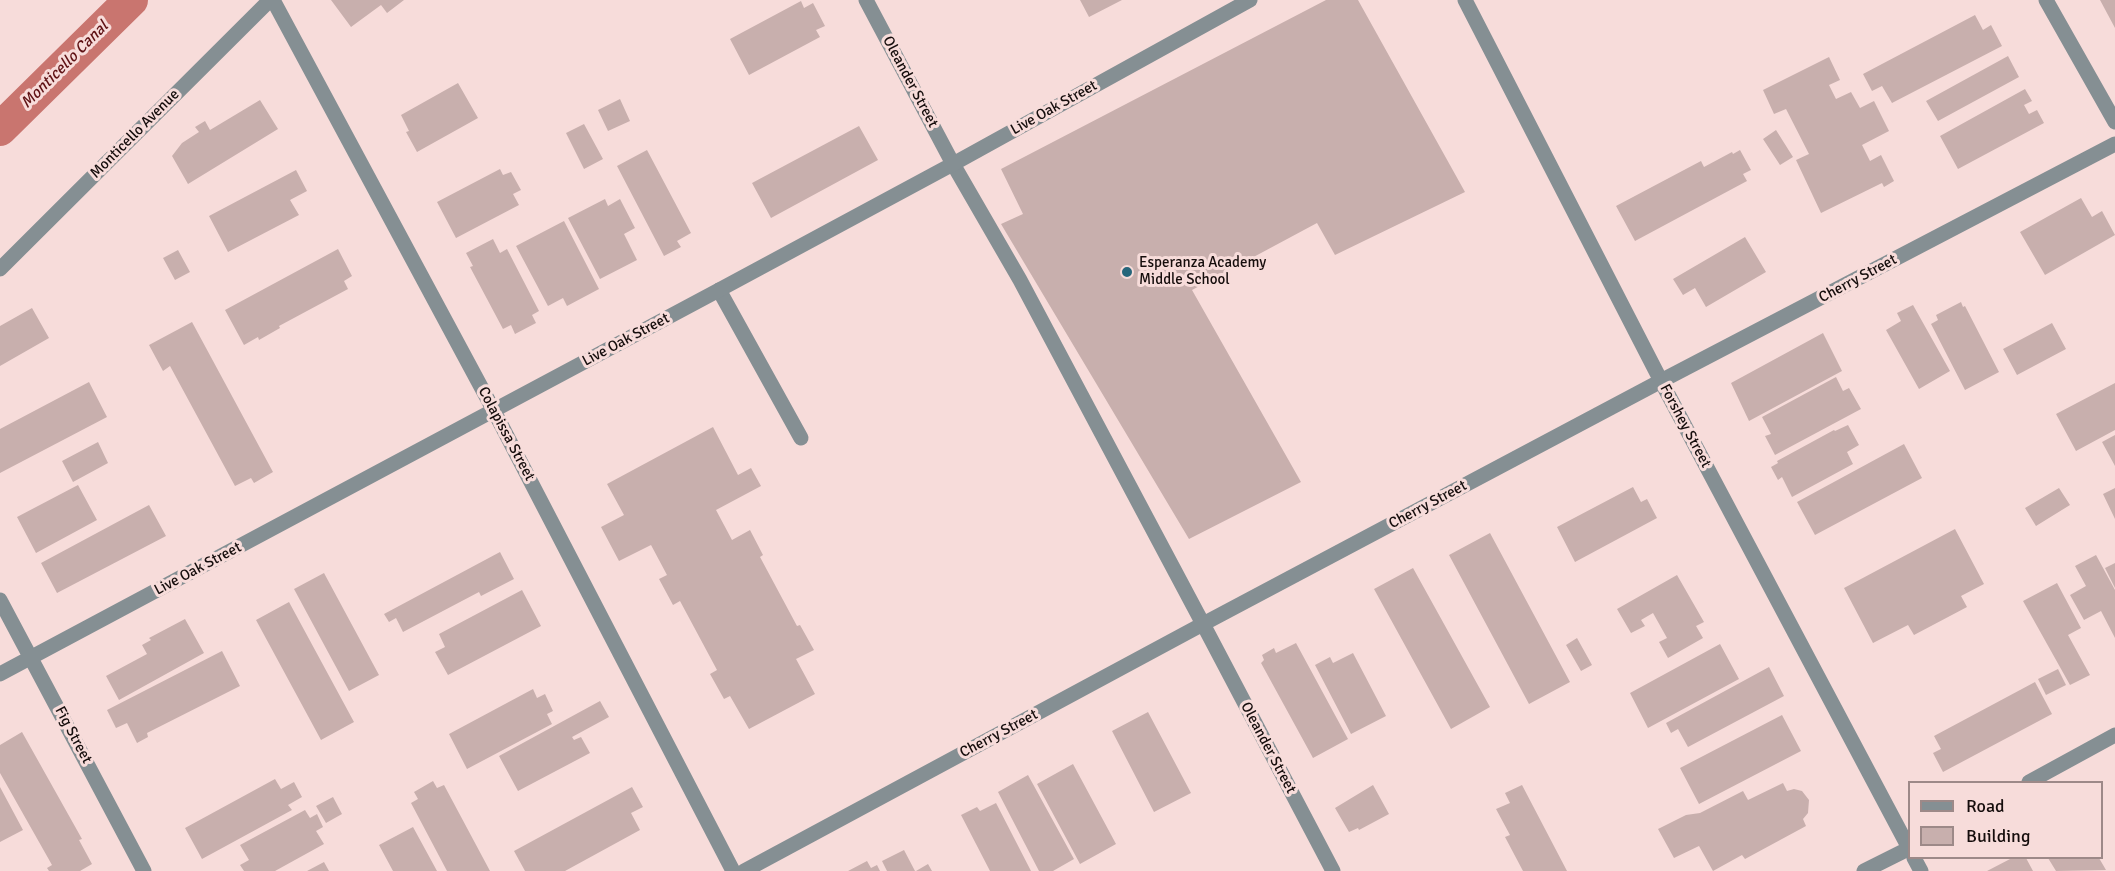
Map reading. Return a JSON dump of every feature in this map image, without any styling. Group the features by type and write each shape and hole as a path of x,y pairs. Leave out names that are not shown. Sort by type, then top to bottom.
{"street":[{"name":"Monticello Avenue","path":"0,269 272,0"},
{"name":"Colapissa Street","path":"272,0 495,411 733,871"},
{"name":"Oleander Street","path":"866,0 953,164 1020,280 1334,871"},
{"name":"Live Oak Street","path":"0,674 495,411 953,164 1250,0"},
{"name":"Forshey Street","path":"1465,0 1661,381 1908,847"},
{"path":"2046,0 2115,122"},
{"name":"Cherry Street","path":"744,871 1661,381 2115,144"},
{"path":"719,290 801,438"},
{"name":"Fig Street","path":"0,600 144,871"},
{"path":"2033,781 2115,735"},
{"path":"1864,871 1908,849"}],"building":[{"path":"331,0 404,0 387,13 381,5 351,27"},
{"path":"1080,0 1122,0 1089,17"},
{"name":"Esperanza Academy Middle School","path":"1326,0 1358,0 1465,192 1335,255 1317,223 1192,290 1301,482 1189,539 1001,224 1023,214 1001,169"},
{"path":"2100,0 2115,0 2115,28"},
{"path":"801,1 804,8 813,3 825,26 816,30 820,37 749,75 730,39"},
{"path":"1975,15 1983,30 1991,25 2002,46 1892,103 1882,86 1872,91 1863,74"},
{"path":"2008,56 2019,77 1938,121 1926,101"},
{"path":"1829,57 1840,80 1829,85 1836,99 1851,92 1860,108 1874,101 1889,131 1862,145 1870,161 1881,155 1894,181 1884,187 1882,183 1821,213 1796,160 1809,154 1786,109 1774,114 1763,90"},
{"path":"458,83 478,118 417,152 406,132 409,131 401,115"},
{"path":"2025,89 2032,101 2024,105 2029,114 2037,110 2044,123 1958,169 1940,136"},
{"path":"620,99 630,121 608,131 598,110"},
{"path":"260,100 278,129 188,184 172,156 182,143 199,132 195,127 205,121 210,130"},
{"path":"584,124 603,159 584,169 566,133"},
{"path":"859,126 878,160 771,218 752,183"},
{"path":"1776,130 1793,157 1780,165 1763,139"},
{"path":"647,150 691,233 677,241 681,247 664,256 617,166"},
{"path":"1740,150 1751,170 1743,174 1747,181 1635,241 1616,206 1701,161 1704,167"},
{"path":"500,169 503,175 511,172 521,190 513,194 519,205 456,238 437,202"},
{"path":"296,170 307,191 290,200 299,215 228,252 209,216"},
{"path":"2081,198 2092,217 2102,211 2115,235 2045,275 2020,232"},
{"path":"605,199 608,206 620,199 635,228 624,234 637,260 600,279 568,218"},
{"path":"564,221 599,289 567,306 563,298 548,306 516,246"},
{"path":"1745,237 1766,272 1706,307 1695,288 1683,295 1673,279"},
{"path":"493,239 500,253 507,249 539,311 532,315 536,323 515,334 511,325 503,329 470,267 473,266 466,253"},
{"path":"338,249 352,276 344,281 348,289 279,326 280,328 259,340 258,337 244,345 225,310"},
{"path":"178,250 190,272 175,280 163,258"},
{"path":"1961,302 1999,372 1965,390 1931,324 1938,320 1936,315"},
{"path":"1913,305 1950,371 1919,389 1886,330 1901,321 1897,313"},
{"path":"32,308 49,338 0,366 0,326"},
{"path":"192,322 273,472 254,483 251,478 235,486 170,366 163,371 149,345"},
{"path":"2052,323 2066,349 2017,375 2003,349"},
{"path":"1823,333 1842,371 1749,421 1731,383"},
{"path":"1836,377 1843,391 1849,388 1861,409 1775,455 1765,436 1771,434 1762,417"},
{"path":"89,382 107,417 0,473 0,429"},
{"path":"2115,383 2115,430 2076,451 2056,414"},
{"path":"1848,425 1859,445 1847,452 1853,464 1792,497 1782,477 1778,480 1771,467 1778,463 1777,461 1834,430"},
{"path":"713,427 738,475 751,468 761,486 716,510 732,540 750,530 763,555 760,557 797,626 800,625 814,650 796,659 815,694 749,729 730,696 724,699 710,674 717,670 680,601 673,605 659,579 667,575 651,545 619,561 601,527 624,515 607,484"},
{"path":"2115,435 2115,466 2102,442"},
{"path":"98,442 108,463 73,482 62,461"},
{"path":"1904,444 1922,478 1815,535 1797,502"},
{"path":"78,485 97,520 36,553 17,517"},
{"path":"1633,487 1641,502 1647,499 1657,518 1575,562 1557,527"},
{"path":"2059,488 2070,505 2036,526 2025,508"},
{"path":"2115,488 2115,519 2103,494"},
{"path":"149,505 166,536 57,593 41,563"},
{"path":"1955,529 1984,584 1961,596 1967,607 1914,635 1908,625 1873,643 1844,588"},
{"path":"1490,533 1570,682 1529,704 1449,555"},
{"path":"500,552 514,579 481,596 479,592 403,632 396,618 389,622 384,614"},
{"path":"2096,555 2115,590 2115,638 2101,611 2084,620 2070,595 2086,586 2075,566"},
{"path":"2115,563 2115,588 2105,568"},
{"path":"1413,568 1490,707 1451,729 1374,589"},
{"path":"324,573 379,675 349,691 294,589"},
{"path":"1677,575 1704,622 1696,626 1703,638 1668,658 1659,642 1667,638 1653,613 1641,620 1645,626 1631,633 1617,609"},
{"path":"2057,583 2081,628 2068,635 2090,675 2070,685 2023,601"},
{"path":"522,590 541,626 448,675 435,652 445,647 439,634"},
{"path":"289,602 354,722 321,740 256,620"},
{"path":"185,619 204,653 119,700 106,676 147,654 142,645 151,640 149,638"},
{"path":"1577,638 1592,665 1581,671 1566,645"},
{"path":"1296,643 1348,739 1313,758 1261,663 1264,660 1262,655 1274,648 1276,653"},
{"path":"1720,644 1739,679 1648,728 1630,693"},
{"path":"222,651 240,686 147,733 148,737 137,743 127,723 116,728 107,710"},
{"path":"1353,653 1386,716 1351,734 1315,665 1330,657 1333,663"},
{"path":"1769,667 1784,696 1688,747 1678,729 1671,733 1666,723"},
{"path":"2058,669 2066,685 2046,695 2038,679"},
{"path":"2035,682 2052,714 1943,772 1933,753 1941,749 1934,736"},
{"path":"533,689 537,698 545,694 553,711 547,714 552,724 467,769 449,734"},
{"path":"600,701 609,717 572,737 574,740 581,737 590,753 518,791 499,756"},
{"path":"1148,712 1191,793 1154,812 1112,731"},
{"path":"1782,715 1801,751 1699,804 1680,768"},
{"path":"22,732 82,839 79,840 92,864 80,871 49,871 47,868 52,865 0,773 0,745"},
{"path":"1073,764 1116,844 1080,864 1037,784"},
{"path":"1028,775 1074,859 1053,871 1039,871 998,792"},
{"path":"275,779 281,789 294,782 302,797 288,805 292,810 202,859 185,828"},
{"path":"433,781 437,788 444,785 490,871 447,871 411,803 418,799 414,792"},
{"path":"1783,783 1787,791 1794,789 1802,791 1809,800 1808,813 1803,819 1806,826 1745,859 1742,855 1713,871 1699,846 1674,858 1658,829 1686,815 1700,813 1743,791 1748,800"},
{"path":"1373,785 1389,814 1359,830 1358,828 1349,832 1335,808"},
{"path":"1522,785 1567,871 1523,871 1505,837 1510,835 1496,809 1510,803 1505,793"},
{"path":"0,787 23,830 0,842"},
{"path":"632,787 643,807 631,813 640,830 565,871 525,871 514,851"},
{"path":"333,797 342,814 326,823 316,806"},
{"path":"996,803 1031,871 990,871 961,815 977,807 980,811"},
{"path":"305,810 310,818 317,814 323,827 316,831 324,844 275,871 244,871 240,865 249,860 240,845"},
{"path":"413,827 437,871 393,871 379,845"},
{"path":"904,850 915,871 887,871 882,861"},
{"path":"2010,859 2027,859 2033,871 1987,871"},
{"path":"2049,859 2100,859 2106,870 2056,871"},
{"path":"867,861 871,868 877,865 880,871 848,871"},
{"path":"324,862 329,871 307,871"},
{"path":"928,864 932,871 916,871"}],"waterway":[{"name":"Monticello Canal","path":"0,129 131,0"}],"place":[{"name":"Esperanza Academy Middle School","path":"1127,272"}]}
